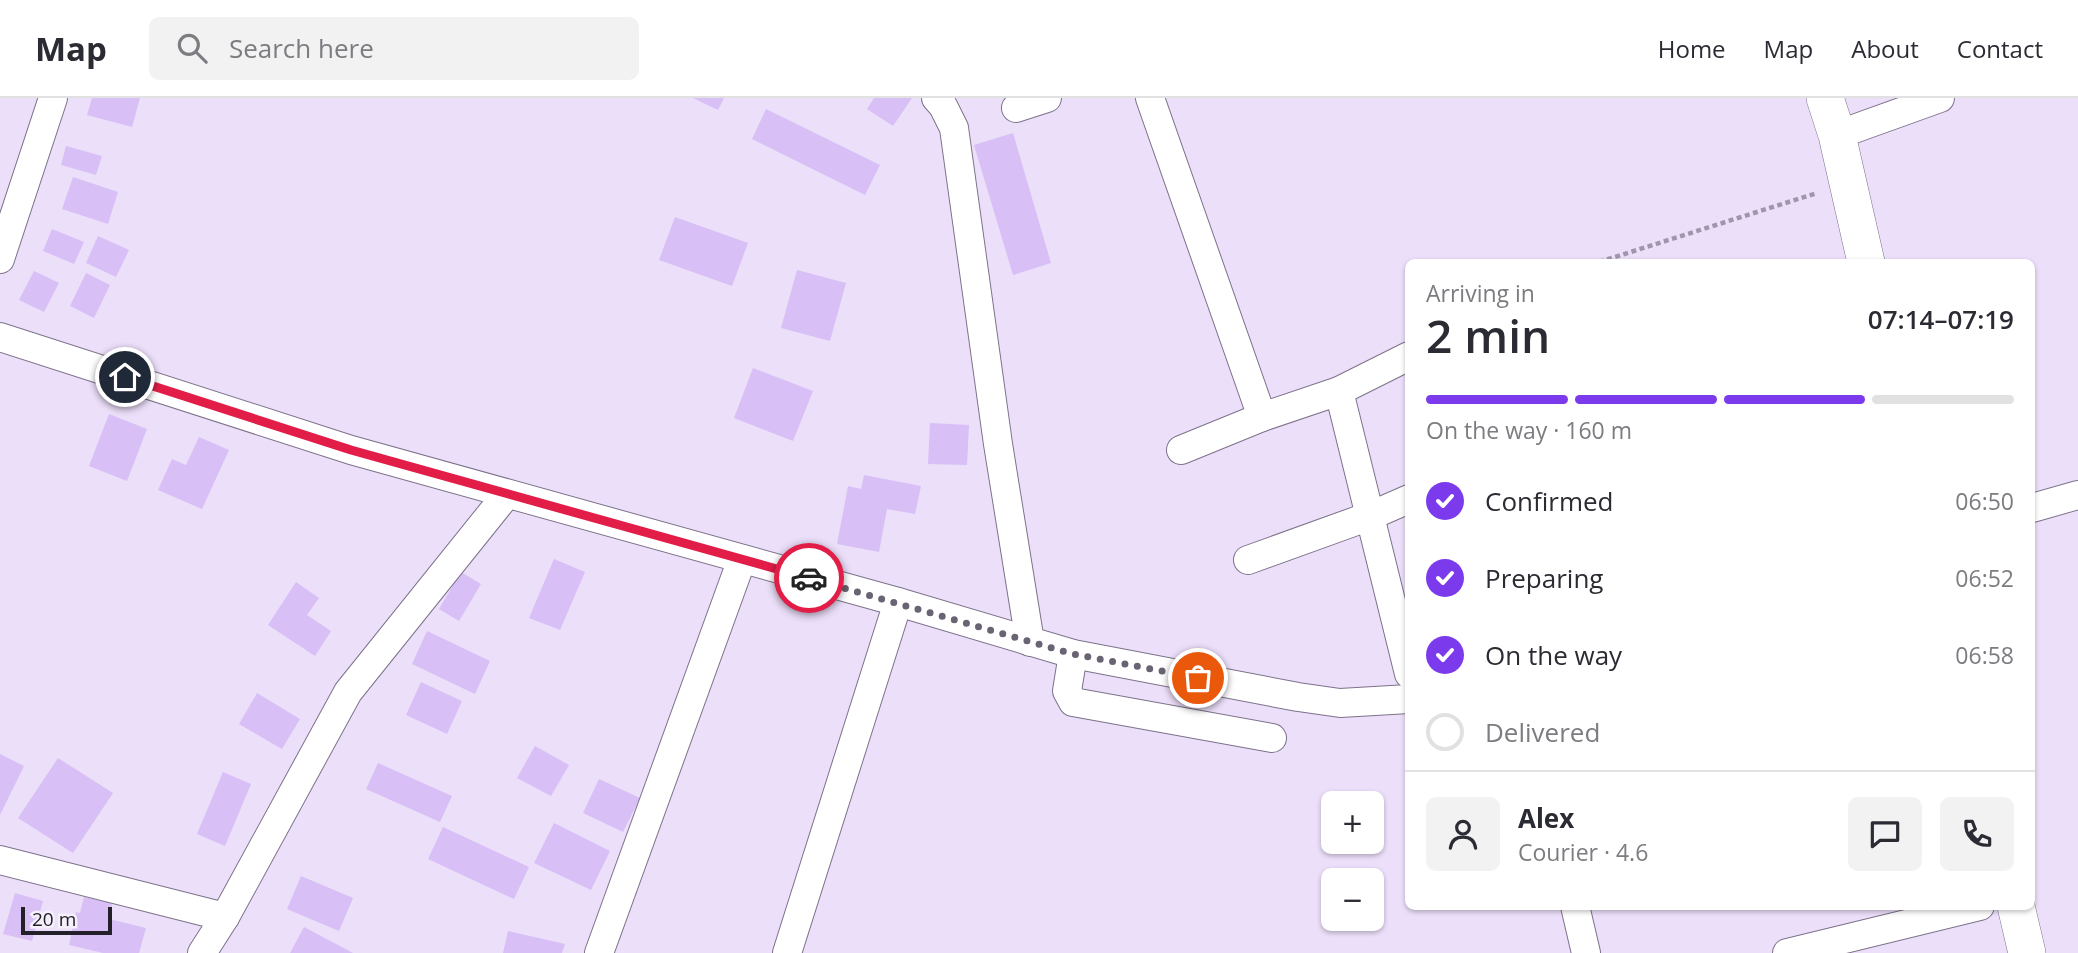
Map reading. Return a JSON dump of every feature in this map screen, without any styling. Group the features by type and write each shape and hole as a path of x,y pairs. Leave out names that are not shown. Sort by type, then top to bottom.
{"street":[{"path":"0,259 53,98"},
{"path":"936,98 954,128 998,444 1030,642"},
{"path":"1016,108 1047,98"},
{"path":"1150,98 1262,417"},
{"path":"1825,98 1837,135 1865,259"},
{"path":"1837,135 1940,98"},
{"path":"0,337 351,450 898,602 1073,654 1330,702 1405,699"},
{"path":"1181,450 1262,417 1339,391 1405,358"},
{"path":"1339,391 1405,658"},
{"path":"202,953 225,917 348,692 507,494"},
{"path":"2035,507 2078,495"},
{"path":"1248,560 1405,501"},
{"path":"599,953 741,559"},
{"path":"787,953 898,602"},
{"path":"1073,654 1067,691 1073,702 1272,738"},
{"path":"0,860 225,917"},
{"path":"1576,910 1586,953"},
{"path":"1787,953 1964,910"},
{"path":"2016,910 2027,953"}],"path":[{"path":"1608,259 1848,183"}],"building":[{"path":"92,98 140,98 132,127 87,115"},
{"path":"693,98 724,98 718,110"},
{"path":"874,98 912,98 893,126 867,109"},
{"path":"766,109 880,165 865,195 752,139"},
{"path":"1013,133 1051,263 1013,275 974,145"},
{"path":"66,146 102,156 96,175 61,165"},
{"path":"73,177 118,192 108,224 62,209"},
{"path":"675,217 748,243 732,286 659,260"},
{"path":"52,229 84,242 74,264 43,251"},
{"path":"98,236 129,250 116,277 86,263"},
{"path":"797,270 846,283 830,341 781,328"},
{"path":"34,271 59,283 44,312 19,300"},
{"path":"86,273 110,285 94,318 70,306"},
{"path":"753,368 813,391 793,441 734,418"},
{"path":"109,414 147,429 127,481 89,466"},
{"path":"930,423 969,425 967,465 928,464"},
{"path":"199,437 229,450 202,509 158,490 172,459 186,465"},
{"path":"864,475 921,486 915,514 887,509 879,552 837,544 848,486 861,489"},
{"path":"554,559 585,572 560,630 529,618"},
{"path":"461,572 481,584 459,621 439,609"},
{"path":"296,582 319,598 307,615 331,631 315,656 268,625"},
{"path":"427,631 490,661 475,694 412,664"},
{"path":"421,682 462,701 447,734 406,715"},
{"path":"257,693 300,719 282,749 239,724"},
{"path":"535,746 569,765 551,796 517,778"},
{"path":"0,754 24,766 0,815"},
{"path":"58,758 113,793 73,853 18,818"},
{"path":"378,763 452,796 440,822 366,789"},
{"path":"223,772 251,784 225,846 197,834"},
{"path":"599,779 640,798 623,832 583,813"},
{"path":"554,823 610,851 591,890 534,863"},
{"path":"443,827 529,867 514,899 428,859"},
{"path":"301,876 353,898 339,931 287,909"},
{"path":"15,893 43,901 32,941 3,934"},
{"path":"84,897 112,903 109,919 146,928 139,953 103,953 69,945 76,912 80,913"},
{"path":"304,927 353,953 290,953"},
{"path":"508,931 565,944 562,953 503,953"}],"way so far":[{"path":"809,578 1073,654 1198,678"}],"route":[{"path":"125,377 351,450 809,578"}]}
